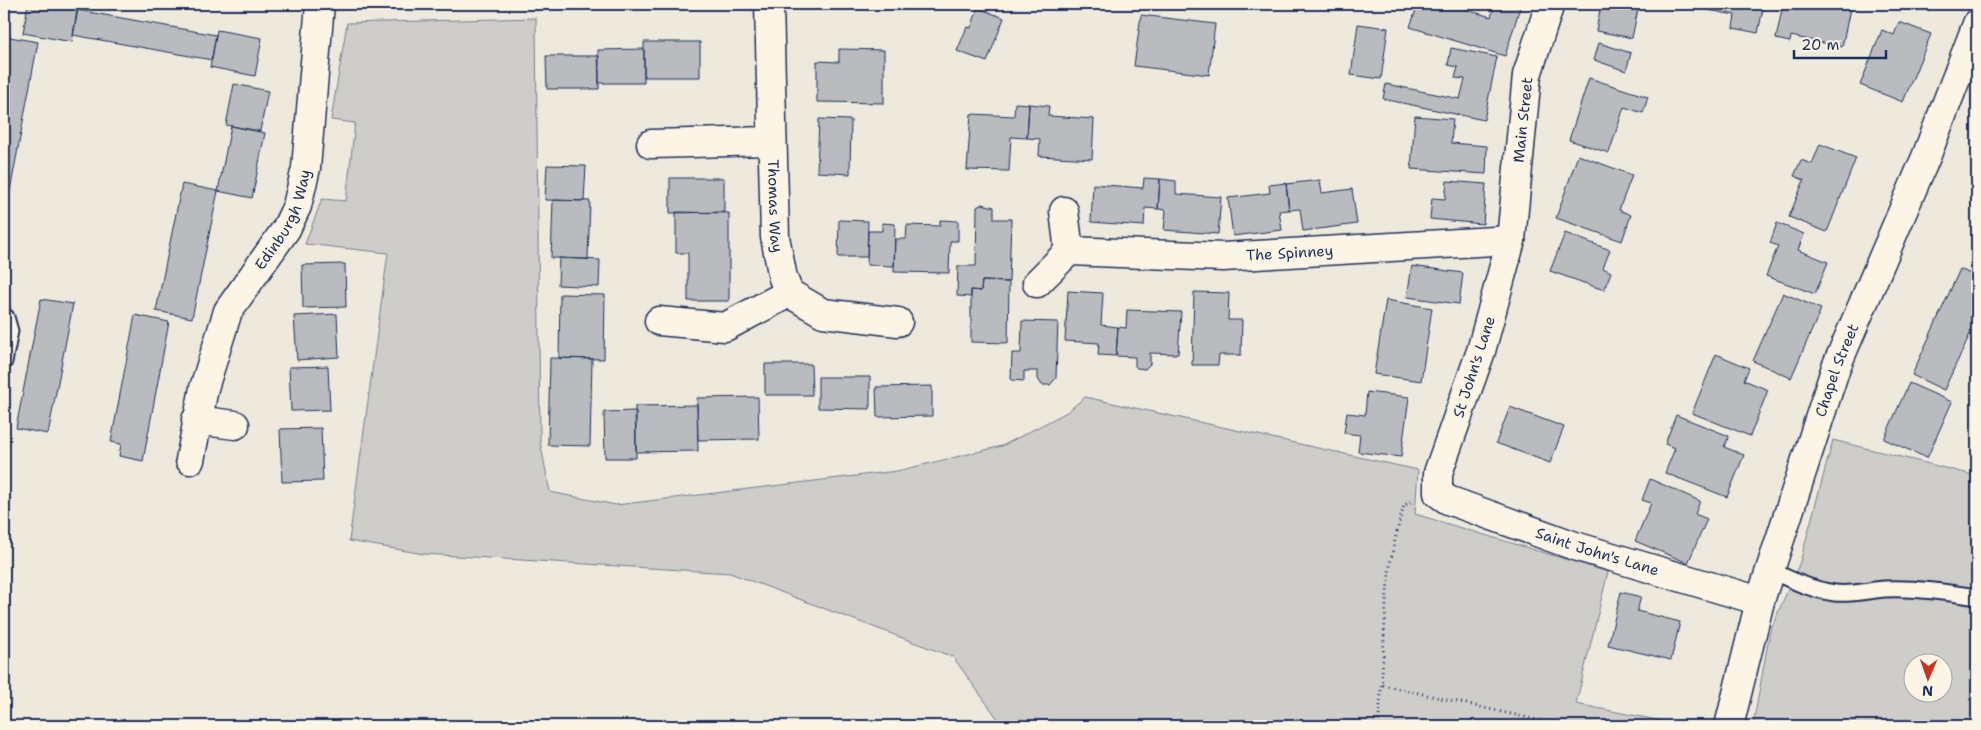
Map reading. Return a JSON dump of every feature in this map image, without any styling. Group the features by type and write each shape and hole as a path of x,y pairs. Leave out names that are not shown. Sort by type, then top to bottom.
{"street":[{"name":"Edinburgh Way","path":"190,460 196,420 213,354 228,311 286,229 297,206 306,168 320,4"},
{"name":"Thomas Way","path":"769,4 775,237 783,278 790,293"},
{"name":"Main Street","path":"1511,240 1527,75 1550,4"},
{"name":"Chapel Street","path":"1729,726 1760,601 1836,368 1926,157 1977,24"},
{"path":"650,144 772,141"},
{"path":"1037,283 1069,251 1064,212"},
{"name":"The Spinney","path":"1069,251 1223,257 1511,240"},
{"name":"St John's Lane","path":"1438,494 1438,473 1481,351 1511,240"},
{"path":"659,321 725,327 790,293 823,313 898,322"},
{"path":"196,420 235,425"},
{"name":"Saint John's Lane","path":"1438,494 1448,500 1574,546 1760,601"}],"lane":[{"path":"4,316 10,331 4,362"},
{"path":"1770,570 1811,588 1837,593 1921,588 1977,597"}],"path":[{"path":"1378,726 1383,685 1382,647 1390,563 1404,505 1438,494"},
{"path":"1383,685 1564,726"}],"shaded area":[{"path":"536,18 540,441 550,492 616,505 897,471 1002,446 1067,412 1085,397 1418,470 1415,514 1608,572 1576,704 1688,726 1003,726 953,657 730,573 424,554 349,541 388,253 305,244 322,199 346,201 355,123 331,120 347,23"},
{"path":"1833,440 1977,476 1977,726 1753,726 1770,631 1800,562"}],"building":[{"path":"28,4 79,4 72,42 23,33"},
{"path":"1418,4 1447,4 1491,17 1495,4 1521,4 1505,56 1410,27"},
{"path":"1601,4 1639,4 1632,38 1596,31"},
{"path":"1698,4 1764,4 1758,33 1733,28 1735,15 1697,8"},
{"path":"1783,4 1851,4 1842,47 1791,36 1790,42 1776,39"},
{"path":"978,8 1004,18 987,62 957,51 967,27 971,28"},
{"path":"77,10 216,35 212,60 73,35"},
{"path":"1141,15 1215,24 1209,75 1134,66"},
{"path":"1899,22 1931,34 1903,102 1860,85 1882,30 1894,35"},
{"path":"1358,24 1388,28 1381,79 1351,75"},
{"path":"217,30 262,38 255,76 210,67"},
{"path":"4,36 38,42 4,223"},
{"path":"644,42 700,42 700,77 644,77"},
{"path":"1599,43 1631,53 1626,71 1594,60"},
{"path":"1451,48 1497,57 1484,120 1383,99 1386,84 1460,99 1465,79 1455,78 1458,67 1448,65"},
{"path":"644,49 644,83 599,83 598,50"},
{"path":"839,49 884,50 884,103 817,102 817,61 839,62"},
{"path":"546,56 599,56 599,89 547,89"},
{"path":"1589,78 1648,97 1643,113 1624,107 1609,153 1569,140"},
{"path":"234,84 268,91 260,131 226,125"},
{"path":"1015,103 1029,104 1027,138 1011,137 1009,171 967,170 971,114 1014,116"},
{"path":"1029,104 1049,106 1048,116 1094,119 1092,159 1039,156 1040,139 1027,138"},
{"path":"1415,116 1453,119 1451,143 1487,146 1486,174 1411,169"},
{"path":"819,119 851,120 850,174 817,172"},
{"path":"231,126 265,133 252,198 218,191"},
{"path":"1820,144 1856,158 1827,232 1789,217 1804,180 1794,176 1801,160 1812,164"},
{"path":"1578,155 1632,175 1619,210 1631,215 1622,241 1556,218"},
{"path":"547,165 586,166 584,201 545,200"},
{"path":"670,178 724,178 724,212 670,213"},
{"path":"1144,178 1160,179 1158,209 1145,208 1144,226 1091,222 1093,184 1143,188"},
{"path":"1160,179 1176,181 1176,194 1221,197 1218,234 1164,230 1166,210 1158,209"},
{"path":"1320,180 1322,193 1352,189 1357,224 1303,231 1300,209 1289,210 1286,184"},
{"path":"1447,181 1486,184 1483,224 1430,219 1432,198 1445,199"},
{"path":"1286,183 1289,210 1279,211 1282,230 1233,236 1228,198 1270,193 1269,185"},
{"path":"182,184 218,191 192,318 156,311"},
{"path":"553,200 590,201 588,259 551,258"},
{"path":"982,204 994,207 994,219 1011,219 1009,282 982,281 981,291 971,290 971,297 957,296 958,266 976,266 977,207"},
{"path":"676,212 729,213 729,301 688,301 688,253 676,253"},
{"path":"839,220 868,221 867,257 838,257"},
{"path":"940,220 958,221 958,241 950,241 949,273 894,272 895,239 906,239 907,225 940,226"},
{"path":"882,223 895,224 894,266 867,265 868,231 882,231"},
{"path":"1777,223 1804,234 1798,250 1828,262 1815,294 1766,276 1778,246 1770,243"},
{"path":"1565,233 1610,250 1603,268 1611,272 1604,290 1550,271"},
{"path":"559,258 600,260 599,287 558,285"},
{"path":"345,264 346,307 303,308 302,265"},
{"path":"1412,266 1463,273 1459,304 1407,297"},
{"path":"1960,269 1977,277 1977,319 1944,390 1912,375"},
{"path":"982,281 1009,282 1008,343 971,342 971,290 981,291"},
{"path":"1068,291 1103,293 1101,325 1118,327 1116,356 1098,355 1099,343 1065,341"},
{"path":"1194,292 1229,293 1228,320 1242,320 1241,355 1219,355 1218,365 1192,365"},
{"path":"1783,293 1821,309 1791,378 1753,361"},
{"path":"560,294 605,295 604,359 559,358"},
{"path":"41,299 73,304 48,434 16,428"},
{"path":"1386,300 1432,308 1421,381 1374,374"},
{"path":"1127,310 1181,312 1178,354 1150,353 1150,364 1145,369 1135,366 1135,357 1116,356 1118,327 1126,328"},
{"path":"337,314 339,357 297,360 294,316"},
{"path":"135,315 169,322 143,461 119,456 121,444 111,442"},
{"path":"1022,321 1058,322 1056,378 1050,385 1042,385 1038,379 1038,371 1024,371 1024,381 1011,380 1012,353 1021,353"},
{"path":"1716,354 1749,368 1744,380 1768,390 1750,436 1692,413"},
{"path":"550,358 592,359 590,446 548,445"},
{"path":"765,364 811,364 812,395 765,395"},
{"path":"328,366 330,410 291,411 289,367"},
{"path":"818,377 870,377 870,409 818,408"},
{"path":"1909,383 1952,402 1927,458 1884,439"},
{"path":"932,386 932,416 877,417 876,387"},
{"path":"1367,392 1409,397 1401,457 1358,452 1360,435 1344,433 1347,413 1365,415"},
{"path":"758,397 759,439 698,440 697,398"},
{"path":"697,405 698,451 636,452 635,406"},
{"path":"1510,407 1564,427 1550,463 1496,443"},
{"path":"636,411 636,458 605,458 604,412"},
{"path":"1676,415 1729,436 1724,447 1744,455 1727,497 1665,473 1675,448 1665,444"},
{"path":"321,428 323,481 282,482 280,429"},
{"path":"1650,479 1700,501 1695,514 1707,519 1688,563 1635,541 1651,503 1642,500"},
{"path":"1621,592 1641,597 1637,611 1680,622 1671,660 1608,645"}]}
